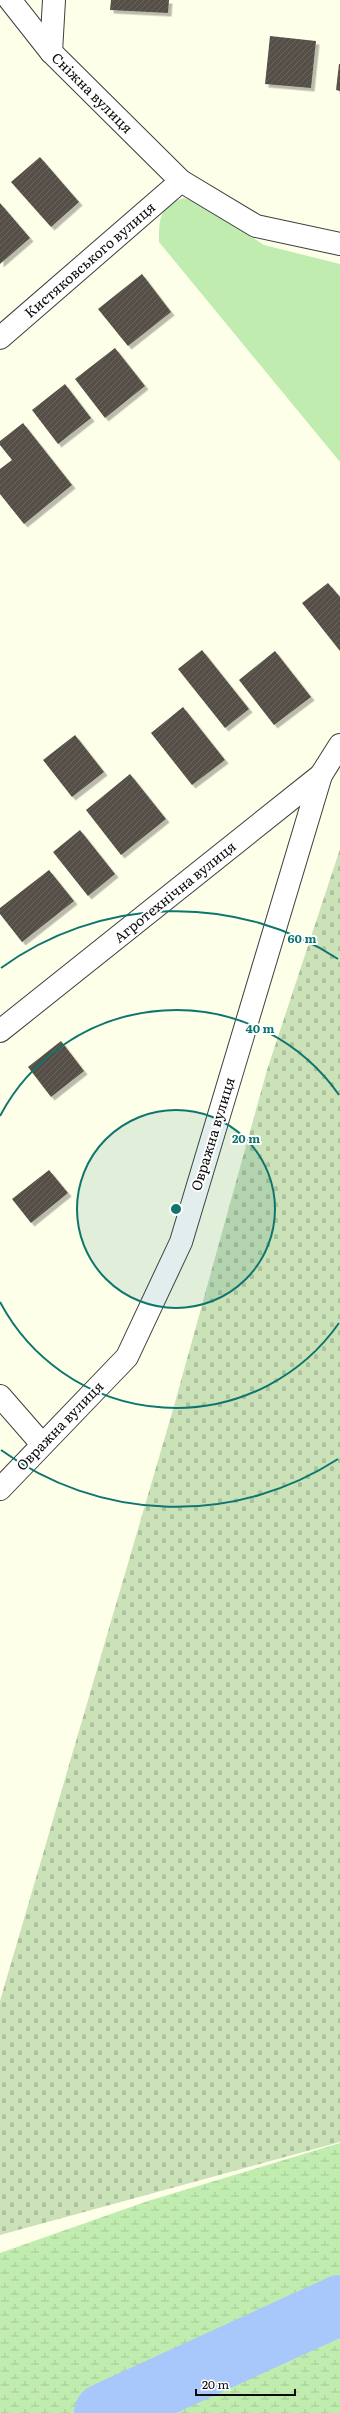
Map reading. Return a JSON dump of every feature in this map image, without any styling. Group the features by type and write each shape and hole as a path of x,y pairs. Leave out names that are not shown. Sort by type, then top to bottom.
{"street":[{"name":"Сніжна вулиця","path":"10,0 51,52 181,181 256,226 340,244"},
{"path":"51,52 54,0"},
{"name":"Кистяковського вулиця","path":"0,338 181,181"},
{"name":"Агротехнічна вулиця","path":"0,1031 321,776 340,745"},
{"name":"Овражна вулиця","path":"0,1489 41,1443 127,1357 181,1242 321,776"},
{"path":"0,1396 41,1443"}],"green space":[{"path":"184,198 199,203 264,245 340,264 340,462 159,242 159,227 162,214 170,205"},
{"path":"340,849 340,2142 0,2235 0,2001 174,1406 267,1070"},
{"path":"340,2143 340,2413 0,2413 0,2253 148,2201"}],"building":[{"path":"111,0 169,0 168,13 110,10"},
{"path":"270,36 316,41 311,88 265,84"},
{"path":"340,64 340,91 336,90"},
{"path":"40,157 79,202 51,227 11,182"},
{"path":"0,203 30,238 0,264"},
{"path":"142,274 171,312 128,346 98,309"},
{"path":"115,348 145,386 105,418 75,379"},
{"path":"65,384 91,418 58,444 32,410"},
{"path":"23,423 72,485 24,524 0,494 0,469 12,460 0,445 0,441"},
{"path":"328,583 340,597 340,651 302,603"},
{"path":"202,650 249,709 225,728 178,669"},
{"path":"275,651 311,697 274,725 239,680"},
{"path":"183,707 225,760 192,785 151,733"},
{"path":"75,735 104,772 72,797 43,760"},
{"path":"130,774 166,819 121,855 86,810"},
{"path":"80,830 115,874 88,896 53,852"},
{"path":"49,870 74,901 22,942 0,914 0,908"},
{"path":"61,1041 84,1071 51,1097 28,1067"},
{"path":"49,1170 68,1193 31,1223 12,1199"}],"waterway":[{"path":"104,2413 340,2305"}]}
